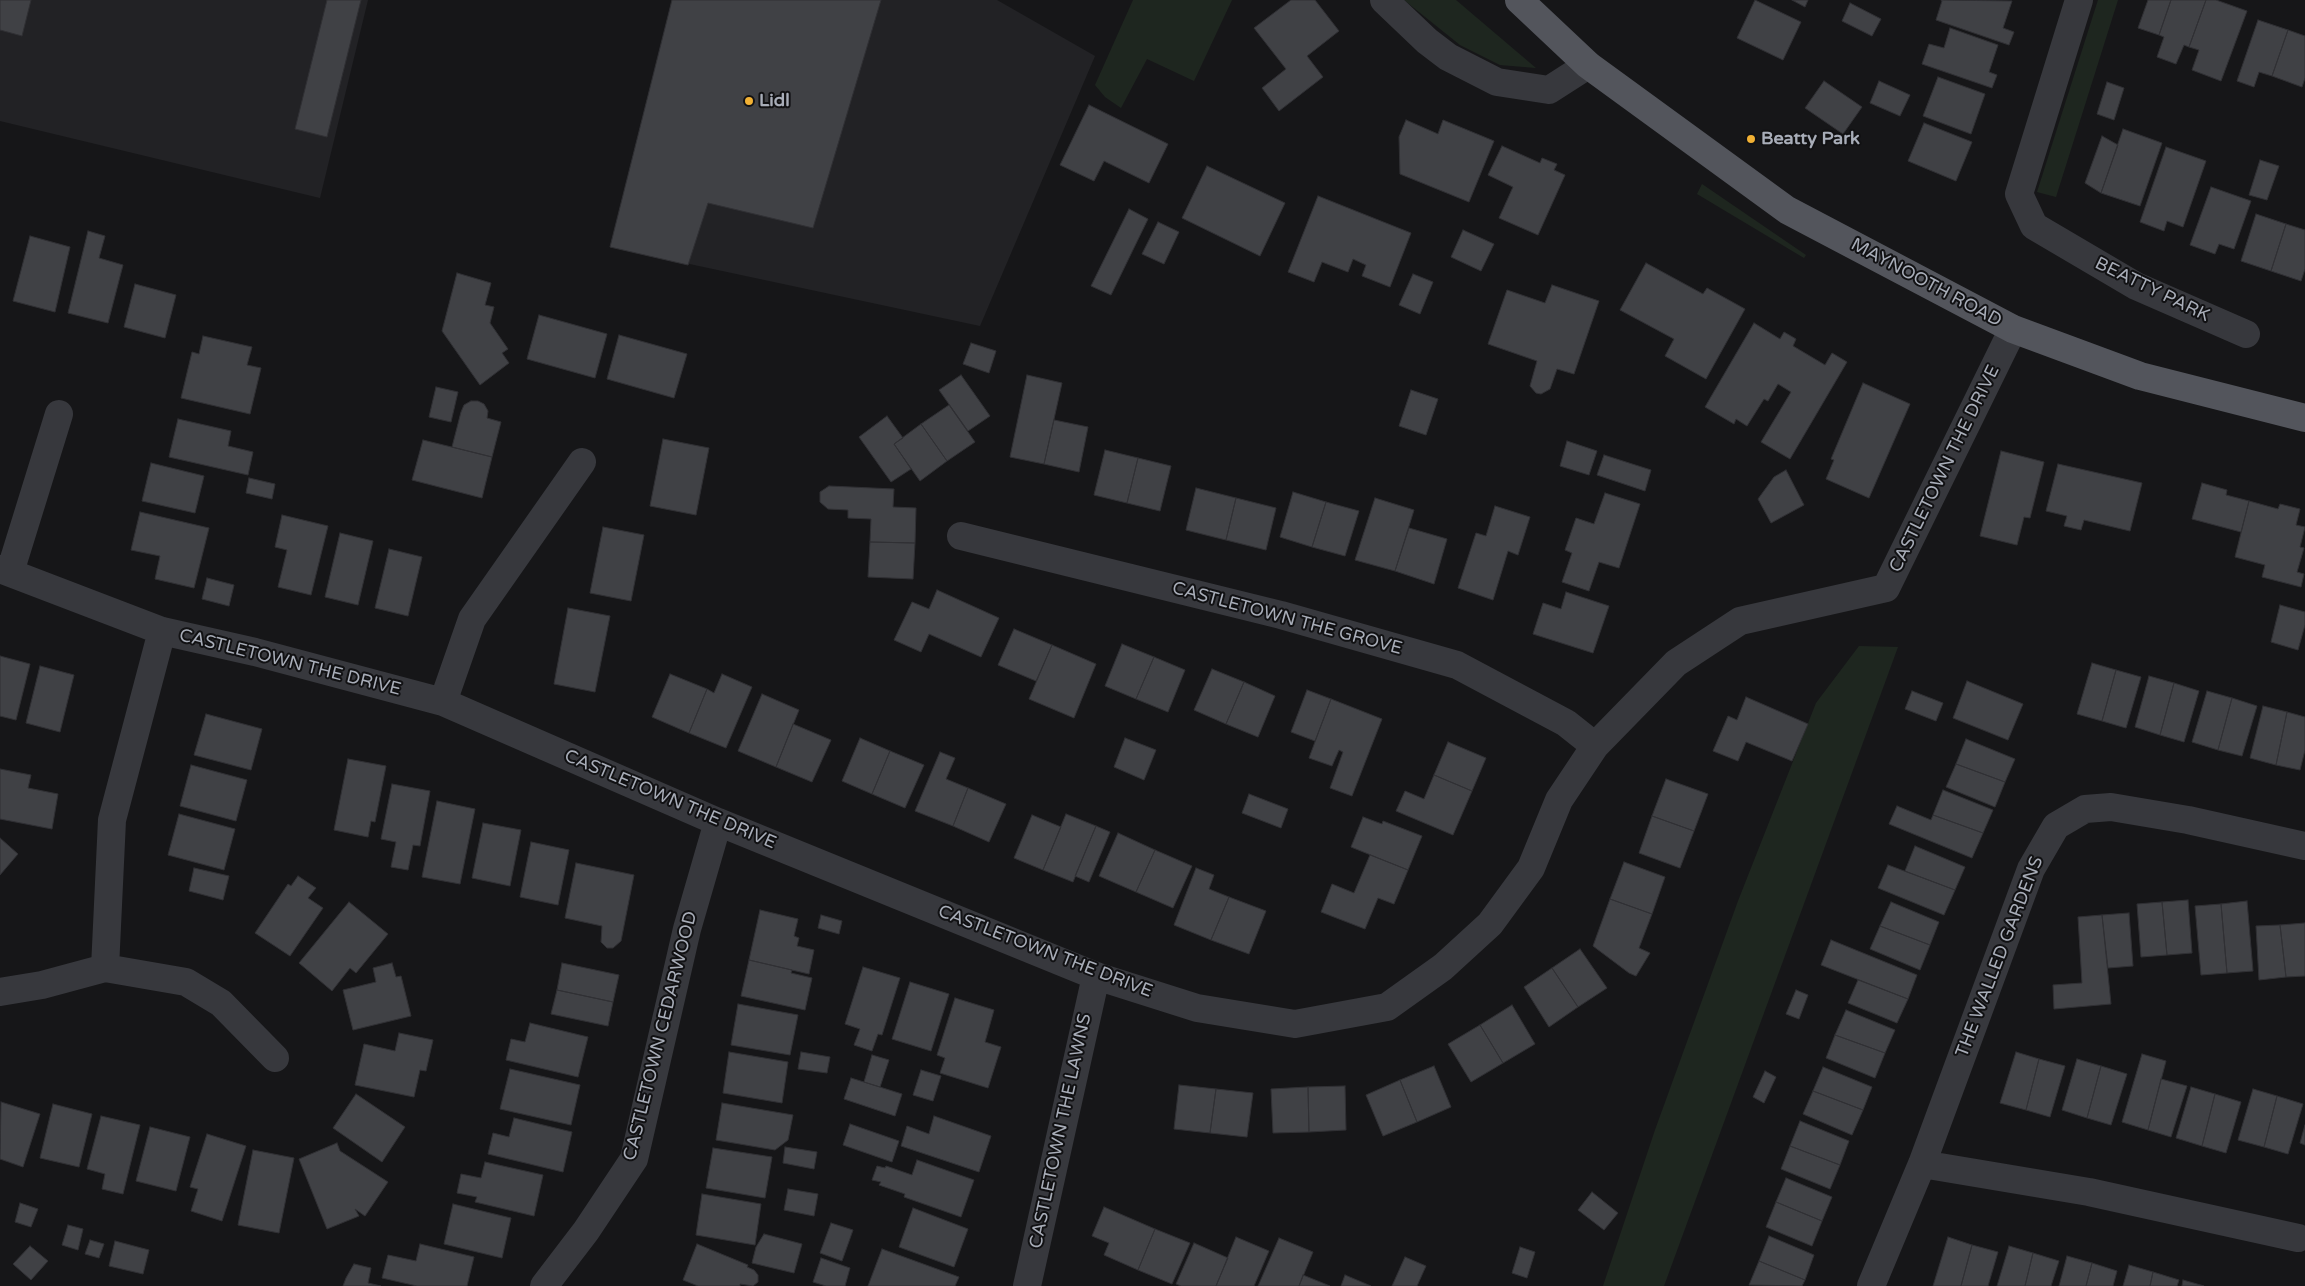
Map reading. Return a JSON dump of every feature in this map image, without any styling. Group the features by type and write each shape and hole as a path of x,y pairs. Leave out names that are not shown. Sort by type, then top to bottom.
{"main road":[{"name":"MAYNOOTH ROAD","path":"1519,0 1588,65 1787,210 2014,329 2140,376 2305,418"}],"street":[{"path":"1384,0 1427,41 1448,57 1497,82 1548,90 1588,65"},
{"name":"BEATTY PARK","path":"2079,0 2019,194 2034,226 2136,286 2246,334"},
{"name":"CASTLETOWN THE DRIVE","path":"5,570 162,631 255,652 443,702 718,822 1096,976 1197,1008 1295,1024 1387,1007 1443,967 1490,924 1531,868 1559,800 1595,746 1676,663 1740,621 1886,588 2014,329"},
{"path":"5,570 59,414"},
{"path":"443,702 472,619 582,462"},
{"name":"CASTLETOWN THE GROVE","path":"961,536 1281,615 1457,665 1566,723 1595,746"},
{"path":"104,968 112,820 162,631"},
{"name":"THE WALLED GARDENS","path":"1871,1286 1922,1164 2031,869 2056,826 2085,810 2111,807 2188,820 2305,846"},
{"name":"CASTLETOWN CEDARWOOD","path":"544,1286 586,1231 634,1159 687,929 718,822"},
{"path":"0,992 42,985 104,968 186,982 222,1003 275,1058"},
{"name":"CASTLETOWN THE LAWNS","path":"1027,1286 1096,976"},
{"path":"1922,1164 2089,1192 2298,1238"}],"shaded area":[{"path":"0,0 368,0 320,198 0,121"},
{"path":"672,0 997,0 1095,56 980,326 610,247"},
{"path":"1133,0 1232,0 1194,81 1147,59 1121,108 1105,97 1095,85"},
{"path":"1404,0 1456,0 1536,68 1500,65 1460,45"},
{"path":"2098,0 2118,0 2056,197 2037,192"},
{"path":"1702,184 1806,255 1804,258 1697,194"},
{"path":"1859,646 1898,647 1664,1286 1603,1286 1655,1130 1738,901 1816,703"}],"building":[{"path":"0,0 31,0 22,36 0,30"},
{"path":"327,0 361,0 327,137 295,129"},
{"name":"Lidl","path":"672,0 881,0 813,228 708,203 688,265 610,247"},
{"path":"1291,0 1315,0 1339,31 1307,56 1323,77 1279,111 1262,88 1286,69 1254,28"},
{"path":"1755,0 1801,22 1783,60 1737,38"},
{"path":"1792,0 1808,0 1805,7"},
{"path":"1941,0 2012,1 2003,28 2014,32 2009,45 1936,20"},
{"path":"2148,0 2171,0 2159,35 2138,28"},
{"path":"2171,0 2206,0 2189,47 2184,45 2176,64 2157,57 2164,37 2159,35"},
{"path":"2206,0 2216,0 2247,11 2221,81 2192,70 2199,50 2189,47"},
{"path":"1850,3 1881,19 1872,36 1842,21"},
{"path":"2258,20 2288,30 2272,76 2259,72 2254,87 2237,81"},
{"path":"1950,28 1998,45 1989,72 1997,75 1992,88 1922,64 1929,44 1944,48"},
{"path":"2288,30 2305,36 2305,78 2302,87 2272,76"},
{"path":"1938,77 1985,94 1971,134 1923,116"},
{"path":"1824,81 1862,107 1843,134 1805,108"},
{"path":"1879,81 1910,95 1900,116 1870,103"},
{"path":"2107,82 2124,88 2114,120 2097,114"},
{"path":"1089,105 1168,144 1149,183 1104,161 1094,181 1060,165"},
{"path":"1406,120 1438,134 1443,120 1494,141 1469,202 1400,174 1399,137"},
{"path":"1924,123 1972,142 1956,181 1908,161"},
{"path":"2123,129 2162,143 2140,206 2101,193"},
{"path":"2102,136 2118,145 2101,193 2085,183"},
{"path":"1502,146 1540,163 1542,158 1557,164 1554,170 1565,175 1538,235 1499,218 1513,187 1488,175"},
{"path":"2166,147 2206,161 2183,227 2167,221 2164,231 2140,222"},
{"path":"2260,160 2279,166 2267,200 2249,195"},
{"path":"1207,166 1285,203 1260,256 1182,218"},
{"path":"2211,187 2251,201 2234,249 2219,244 2215,254 2190,245"},
{"path":"1318,196 1411,233 1390,287 1362,276 1366,265 1353,259 1348,272 1322,262 1314,282 1288,272"},
{"path":"1129,209 1148,219 1111,295 1091,286"},
{"path":"2256,214 2286,224 2271,271 2241,261"},
{"path":"1158,222 1179,232 1164,264 1142,254"},
{"path":"2286,224 2305,230 2305,269 2301,281 2271,271"},
{"path":"1463,230 1494,244 1481,271 1451,257"},
{"path":"88,231 105,236 99,258 123,265 108,323 68,313"},
{"path":"30,236 70,247 55,312 13,301"},
{"path":"1646,263 1703,294 1707,288 1745,309 1706,379 1665,356 1674,339 1620,310"},
{"path":"457,273 491,283 485,305 494,307 490,323 508,349 502,353 509,363 480,385 442,331"},
{"path":"1413,274 1433,282 1420,314 1399,305"},
{"path":"135,284 176,295 165,338 124,327"},
{"path":"1552,285 1599,301 1574,374 1557,369 1550,389 1541,394 1536,393 1530,386 1537,361 1488,344 1507,290 1545,303"},
{"path":"539,315 607,334 595,378 527,359"},
{"path":"1754,323 1780,339 1784,332 1796,339 1793,346 1825,365 1832,353 1847,362 1790,459 1761,442 1791,392 1778,384 1768,401 1764,399 1747,426 1736,419 1734,424 1705,407"},
{"path":"619,335 687,354 674,398 607,379"},
{"path":"203,336 252,347 247,365 261,368 250,414 181,398 192,352 199,354"},
{"path":"971,343 996,351 989,373 963,364"},
{"path":"961,375 990,416 968,431 939,390"},
{"path":"1027,375 1062,383 1044,464 1010,457"},
{"path":"1863,383 1910,404 1869,498 1826,479 1834,460 1831,459"},
{"path":"436,387 458,392 451,422 429,417"},
{"path":"1411,390 1438,399 1426,435 1399,426"},
{"path":"471,401 478,401 484,404 488,411 487,418 501,422 492,457 452,447 461,412 464,405"},
{"path":"949,405 975,442 947,461 921,424"},
{"path":"887,416 903,438 894,444 911,469 891,482 859,437"},
{"path":"178,419 231,431 228,446 253,452 248,475 169,457"},
{"path":"1054,420 1088,427 1079,472 1044,464"},
{"path":"921,424 947,461 920,481 894,444"},
{"path":"663,439 709,448 696,515 650,506"},
{"path":"423,440 492,457 482,498 412,480"},
{"path":"1567,441 1597,451 1589,475 1560,466"},
{"path":"1105,450 1138,458 1127,503 1094,495"},
{"path":"2001,451 2044,462 2030,518 2024,517 2017,545 1980,536"},
{"path":"1604,455 1651,470 1645,491 1597,475"},
{"path":"1138,458 1171,466 1160,511 1127,503"},
{"path":"151,463 204,476 195,513 142,501"},
{"path":"2058,464 2142,483 2130,531 2084,520 2081,530 2064,526 2067,516 2046,511"},
{"path":"1786,470 1804,505 1771,523 1758,499 1774,477"},
{"path":"249,478 275,484 272,499 246,493"},
{"path":"2202,483 2227,490 2226,495 2249,501 2241,532 2192,519"},
{"path":"829,486 894,489 893,507 916,508 915,543 870,542 871,519 848,518 848,510 828,509 820,502 820,492"},
{"path":"1196,488 1236,498 1226,540 1186,530"},
{"path":"1293,492 1326,502 1312,547 1280,537"},
{"path":"1605,493 1640,504 1619,568 1599,562 1589,591 1562,582 1572,553 1565,550 1576,518 1594,524"},
{"path":"1236,498 1276,508 1266,550 1226,540"},
{"path":"1375,498 1414,510 1395,571 1355,560"},
{"path":"2249,501 2278,509 2280,504 2300,509 2296,525 2305,527 2300,547 2304,548 2297,572 2304,574 2301,587 2262,577 2265,565 2235,557"},
{"path":"1326,502 1359,511 1345,556 1312,547"},
{"path":"1495,506 1530,517 1518,555 1508,551 1493,600 1458,588 1476,533 1486,536"},
{"path":"140,512 209,528 194,588 155,579 160,556 131,550"},
{"path":"282,515 328,526 311,595 278,587 287,550 275,547"},
{"path":"603,527 644,535 631,601 590,593"},
{"path":"1409,528 1447,539 1434,584 1395,571"},
{"path":"340,533 373,541 358,605 325,597"},
{"path":"870,542 915,543 913,579 868,577"},
{"path":"389,549 422,557 408,616 375,608"},
{"path":"207,578 234,585 229,606 202,599"},
{"path":"937,590 999,618 981,657 929,634 921,652 894,640 912,602 929,609"},
{"path":"1566,592 1609,606 1593,653 1533,634 1543,603 1561,609"},
{"path":"2280,605 2305,612 2305,625 2298,650 2271,642"},
{"path":"568,608 610,616 595,692 554,684"},
{"path":"1014,629 1052,645 1036,681 998,665"},
{"path":"1122,644 1154,657 1136,699 1105,686"},
{"path":"1052,645 1096,664 1074,718 1029,699"},
{"path":"0,656 30,664 16,720 0,716"},
{"path":"1154,657 1185,670 1168,712 1136,699"},
{"path":"2092,663 2116,670 2102,721 2077,714"},
{"path":"40,666 74,675 60,732 26,723"},
{"path":"1212,669 1244,682 1226,724 1194,710"},
{"path":"2116,670 2141,677 2126,728 2102,721"},
{"path":"670,674 707,689 689,733 652,717"},
{"path":"722,674 752,687 726,748 689,733 707,689 714,693"},
{"path":"2149,676 2174,683 2160,735 2135,727"},
{"path":"1967,681 2023,704 2008,740 1953,718"},
{"path":"1244,682 1275,696 1258,737 1226,724"},
{"path":"2174,683 2199,691 2184,742 2160,735"},
{"path":"1307,690 1331,699 1315,741 1291,732"},
{"path":"1912,691 1943,703 1936,721 1905,709"},
{"path":"2207,691 2232,698 2218,750 2192,742"},
{"path":"762,694 799,710 776,767 738,751"},
{"path":"1746,697 1808,724 1792,761 1746,742 1738,761 1713,751 1728,716 1737,720"},
{"path":"2232,698 2257,706 2242,756 2218,750"},
{"path":"1331,699 1382,719 1352,796 1330,788 1343,752 1339,750 1332,766 1309,758"},
{"path":"2263,706 2287,712 2276,765 2250,758"},
{"path":"2287,712 2305,717 2305,750 2300,770 2276,765"},
{"path":"206,714 262,729 251,770 194,755"},
{"path":"793,724 831,740 812,782 776,767"},
{"path":"860,738 890,751 872,794 842,781"},
{"path":"1125,738 1156,750 1144,780 1114,767"},
{"path":"1966,739 2015,759 2005,782 1956,764"},
{"path":"1448,742 1486,758 1472,791 1434,775"},
{"path":"890,751 924,765 905,808 872,794"},
{"path":"940,752 955,758 946,779 968,788 953,826 915,811"},
{"path":"348,759 386,766 375,822 371,821 368,837 334,830"},
{"path":"1956,764 2005,782 1995,807 1946,787"},
{"path":"191,765 247,780 236,821 180,806"},
{"path":"0,769 31,775 28,788 58,794 52,829 0,819"},
{"path":"1434,775 1472,791 1453,835 1396,811 1405,791 1424,799"},
{"path":"1666,779 1708,794 1694,831 1652,816"},
{"path":"392,784 430,791 420,846 413,845 408,870 391,867 396,842 381,839"},
{"path":"968,788 1006,804 989,842 953,826"},
{"path":"1943,790 1993,810 1983,833 1933,815"},
{"path":"1249,794 1288,809 1281,828 1242,813"},
{"path":"437,801 475,809 460,884 422,877"},
{"path":"1897,806 1931,820 1933,815 1983,833 1972,858 1889,824"},
{"path":"179,814 235,829 224,870 168,855"},
{"path":"1066,814 1096,826 1073,882 1043,870"},
{"path":"1032,815 1061,827 1043,870 1014,858"},
{"path":"1652,816 1694,831 1680,868 1639,853"},
{"path":"1363,817 1382,824 1383,821 1422,836 1408,870 1351,847"},
{"path":"483,823 521,830 510,886 472,878"},
{"path":"1096,826 1110,832 1089,882 1075,876"},
{"path":"1118,833 1155,850 1136,892 1099,876"},
{"path":"0,838 18,854 0,875"},
{"path":"531,842 569,850 558,905 520,897"},
{"path":"1915,846 1965,867 1955,890 1905,871"},
{"path":"1155,850 1192,866 1173,908 1136,892"},
{"path":"1370,855 1408,870 1394,904 1378,898 1365,929 1321,912 1332,884 1354,893"},
{"path":"1624,862 1665,877 1652,914 1610,899"},
{"path":"576,863 634,875 621,941 613,948 607,948 601,942 602,926 565,918"},
{"path":"1888,865 1955,890 1944,915 1878,888"},
{"path":"194,868 229,876 223,900 189,891"},
{"path":"1196,868 1214,875 1209,889 1229,897 1211,940 1174,925"},
{"path":"298,876 316,888 308,898 323,908 290,956 255,933 288,884 291,886"},
{"path":"1229,897 1266,911 1249,954 1211,940"},
{"path":"1610,899 1652,914 1639,948 1650,953 1636,976 1629,973 1593,946"},
{"path":"2188,900 2192,953 2167,955 2162,902"},
{"path":"2247,901 2253,971 2227,973 2221,904"},
{"path":"349,902 388,934 356,973 350,968 332,991 299,963"},
{"path":"1891,902 1939,922 1930,945 1880,926"},
{"path":"2162,902 2167,955 2141,957 2137,904"},
{"path":"2221,904 2227,973 2201,975 2195,906"},
{"path":"760,910 798,919 794,936 799,938 797,946 814,950 809,974 749,960"},
{"path":"2129,913 2133,966 2108,968 2102,915"},
{"path":"821,915 842,921 839,934 818,928"},
{"path":"2102,915 2111,1004 2054,1009 2053,985 2082,983 2078,917"},
{"path":"2305,923 2305,976 2286,977 2280,925"},
{"path":"2280,925 2286,977 2259,980 2256,926"},
{"path":"1880,926 1930,945 1920,970 1870,949"},
{"path":"1831,940 1917,975 1908,999 1821,965"},
{"path":"1580,949 1607,988 1578,1007 1552,968"},
{"path":"749,960 792,970 791,973 812,978 805,1010 741,996"},
{"path":"392,963 396,977 401,976 411,1016 353,1030 343,990 376,982 373,968"},
{"path":"562,963 619,975 613,1002 557,990"},
{"path":"863,967 900,978 882,1035 878,1034 872,1051 854,1045 860,1029 845,1024"},
{"path":"1552,968 1578,1007 1549,1027 1524,987"},
{"path":"1858,980 1908,999 1897,1023 1848,1003"},
{"path":"910,982 949,994 931,1051 892,1039"},
{"path":"557,990 613,1002 608,1026 551,1014"},
{"path":"1796,990 1808,995 1799,1019 1786,1014"},
{"path":"955,998 994,1010 985,1042 1001,1047 988,1088 940,1073 945,1058 937,1055"},
{"path":"738,1004 798,1015 790,1055 731,1045"},
{"path":"1512,1005 1535,1044 1503,1063 1480,1025"},
{"path":"1846,1010 1895,1030 1885,1053 1835,1035"},
{"path":"530,1023 588,1037 578,1077 506,1060 511,1039 525,1042"},
{"path":"1480,1025 1503,1063 1471,1082 1448,1044"},
{"path":"399,1033 433,1040 426,1071 420,1070 414,1097 355,1085 364,1044 395,1051"},
{"path":"1835,1035 1885,1053 1875,1078 1826,1058"},
{"path":"729,1052 788,1062 782,1103 723,1093"},
{"path":"801,1052 830,1057 827,1073 798,1069"},
{"path":"2016,1052 2039,1059 2026,1110 2000,1103"},
{"path":"2142,1054 2166,1061 2148,1130 2122,1122"},
{"path":"872,1055 889,1060 880,1087 864,1082"},
{"path":"2039,1059 2065,1066 2050,1117 2026,1110"},
{"path":"2077,1059 2101,1066 2087,1118 2062,1110"},
{"path":"1434,1066 1451,1107 1417,1122 1400,1080"},
{"path":"2101,1066 2127,1074 2111,1125 2087,1118"},
{"path":"1823,1067 1872,1087 1863,1110 1813,1091"},
{"path":"510,1069 580,1085 571,1125 500,1109"},
{"path":"921,1070 941,1076 933,1101 913,1095"},
{"path":"1765,1071 1776,1077 1764,1103 1753,1097"},
{"path":"851,1078 902,1094 895,1116 844,1099"},
{"path":"2161,1079 2187,1086 2171,1137 2148,1130"},
{"path":"1400,1080 1417,1122 1383,1136 1366,1095"},
{"path":"1179,1085 1216,1089 1210,1133 1174,1129"},
{"path":"1345,1086 1346,1130 1309,1132 1308,1087"},
{"path":"1308,1087 1309,1132 1273,1133 1271,1089"},
{"path":"2191,1087 2215,1094 2202,1146 2176,1138"},
{"path":"1216,1089 1253,1093 1247,1137 1210,1133"},
{"path":"2253,1089 2277,1096 2264,1147 2238,1140"},
{"path":"1813,1091 1863,1110 1852,1135 1803,1114"},
{"path":"356,1094 405,1127 382,1162 333,1128"},
{"path":"2215,1094 2241,1102 2226,1153 2202,1146"},
{"path":"2277,1096 2303,1104 2288,1154 2264,1147"},
{"path":"1,1102 40,1114 23,1167 0,1159"},
{"path":"722,1103 793,1115 788,1140 775,1150 716,1140"},
{"path":"53,1104 92,1114 79,1167 40,1158"},
{"path":"101,1116 140,1125 123,1194 102,1189 105,1174 87,1169"},
{"path":"934,1116 991,1136 979,1172 901,1146 907,1126 929,1134"},
{"path":"514,1118 572,1132 563,1172 488,1154 493,1133 509,1137"},
{"path":"1800,1121 1849,1141 1840,1165 1790,1146"},
{"path":"850,1124 899,1141 892,1162 843,1145"},
{"path":"2305,1125 2305,1145 2300,1143"},
{"path":"150,1127 190,1137 176,1191 136,1181"},
{"path":"207,1134 246,1146 222,1221 191,1211 198,1189 190,1187"},
{"path":"337,1143 340,1151 388,1182 365,1216 355,1209 359,1216 327,1229 299,1159"},
{"path":"1790,1146 1840,1165 1830,1189 1781,1169"},
{"path":"785,1147 817,1152 814,1169 783,1163"},
{"path":"713,1148 772,1157 765,1198 706,1188"},
{"path":"253,1150 294,1158 279,1233 238,1225"},
{"path":"917,1160 974,1180 961,1217 904,1197 905,1194 879,1185 881,1182 872,1180 877,1166 885,1168 886,1166 912,1175"},
{"path":"485,1162 543,1175 534,1216 475,1202 477,1197 457,1193 461,1174 481,1178"},
{"path":"1786,1178 1832,1197 1822,1221 1776,1202"},
{"path":"788,1189 818,1194 814,1216 784,1210"},
{"path":"1592,1192 1618,1213 1604,1230 1578,1210"},
{"path":"702,1194 761,1204 755,1245 696,1235"},
{"path":"1776,1202 1822,1221 1812,1246 1766,1227"},
{"path":"20,1203 38,1209 31,1227 15,1222"},
{"path":"453,1204 511,1218 502,1258 444,1244"},
{"path":"1104,1207 1155,1229 1138,1270 1104,1255 1109,1243 1092,1236"},
{"path":"913,1208 968,1229 954,1267 899,1247"},
{"path":"831,1223 853,1230 842,1261 820,1253"},
{"path":"68,1225 83,1229 78,1250 62,1245"},
{"path":"1155,1229 1190,1243 1172,1284 1138,1270"},
{"path":"764,1234 802,1244 794,1273 752,1263 756,1247"},
{"path":"1769,1236 1814,1255 1805,1280 1759,1261"},
{"path":"1236,1237 1269,1251 1254,1286 1216,1286"},
{"path":"1948,1237 1972,1245 1961,1286 1933,1286"},
{"path":"1279,1238 1313,1252 1299,1286 1258,1286"},
{"path":"90,1240 104,1244 99,1258 85,1254"},
{"path":"115,1241 149,1250 143,1274 109,1266"},
{"path":"1194,1243 1228,1258 1216,1286 1181,1286 1176,1284"},
{"path":"420,1244 474,1257 467,1286 417,1286 382,1278 388,1255 416,1261"},
{"path":"697,1244 748,1265 747,1267 754,1270 758,1275 758,1282 753,1286 740,1284 740,1286 698,1286 683,1280"},
{"path":"1972,1245 1998,1252 1988,1286 1961,1286"},
{"path":"30,1246 48,1261 31,1280 13,1264"},
{"path":"2009,1246 2033,1253 2025,1286 1997,1286"},
{"path":"1520,1247 1535,1252 1527,1278 1512,1273"},
{"path":"882,1249 959,1277 955,1286 868,1286"},
{"path":"2033,1253 2059,1261 2051,1286 2025,1286"},
{"path":"2067,1256 2092,1263 2086,1286 2059,1286"},
{"path":"1405,1257 1426,1266 1417,1286 1392,1286"},
{"path":"821,1258 850,1268 845,1286 826,1286 813,1282"},
{"path":"1759,1261 1805,1280 1802,1286 1749,1285"},
{"path":"2092,1263 2117,1271 2113,1286 2086,1286"},
{"path":"354,1264 371,1268 368,1283 381,1286 343,1286"},
{"path":"2129,1265 2153,1272 2150,1286 2123,1286"},
{"path":"2153,1272 2179,1280 2177,1286 2150,1286"},
{"path":"1303,1275 1330,1286 1299,1286"},
{"path":"1345,1275 1371,1286 1341,1286"},
{"path":"2183,1280 2204,1286 2182,1286"}],"place":[{"name":"Lidl","path":"749,101"},
{"name":"Beatty Park","path":"1751,139"}]}
